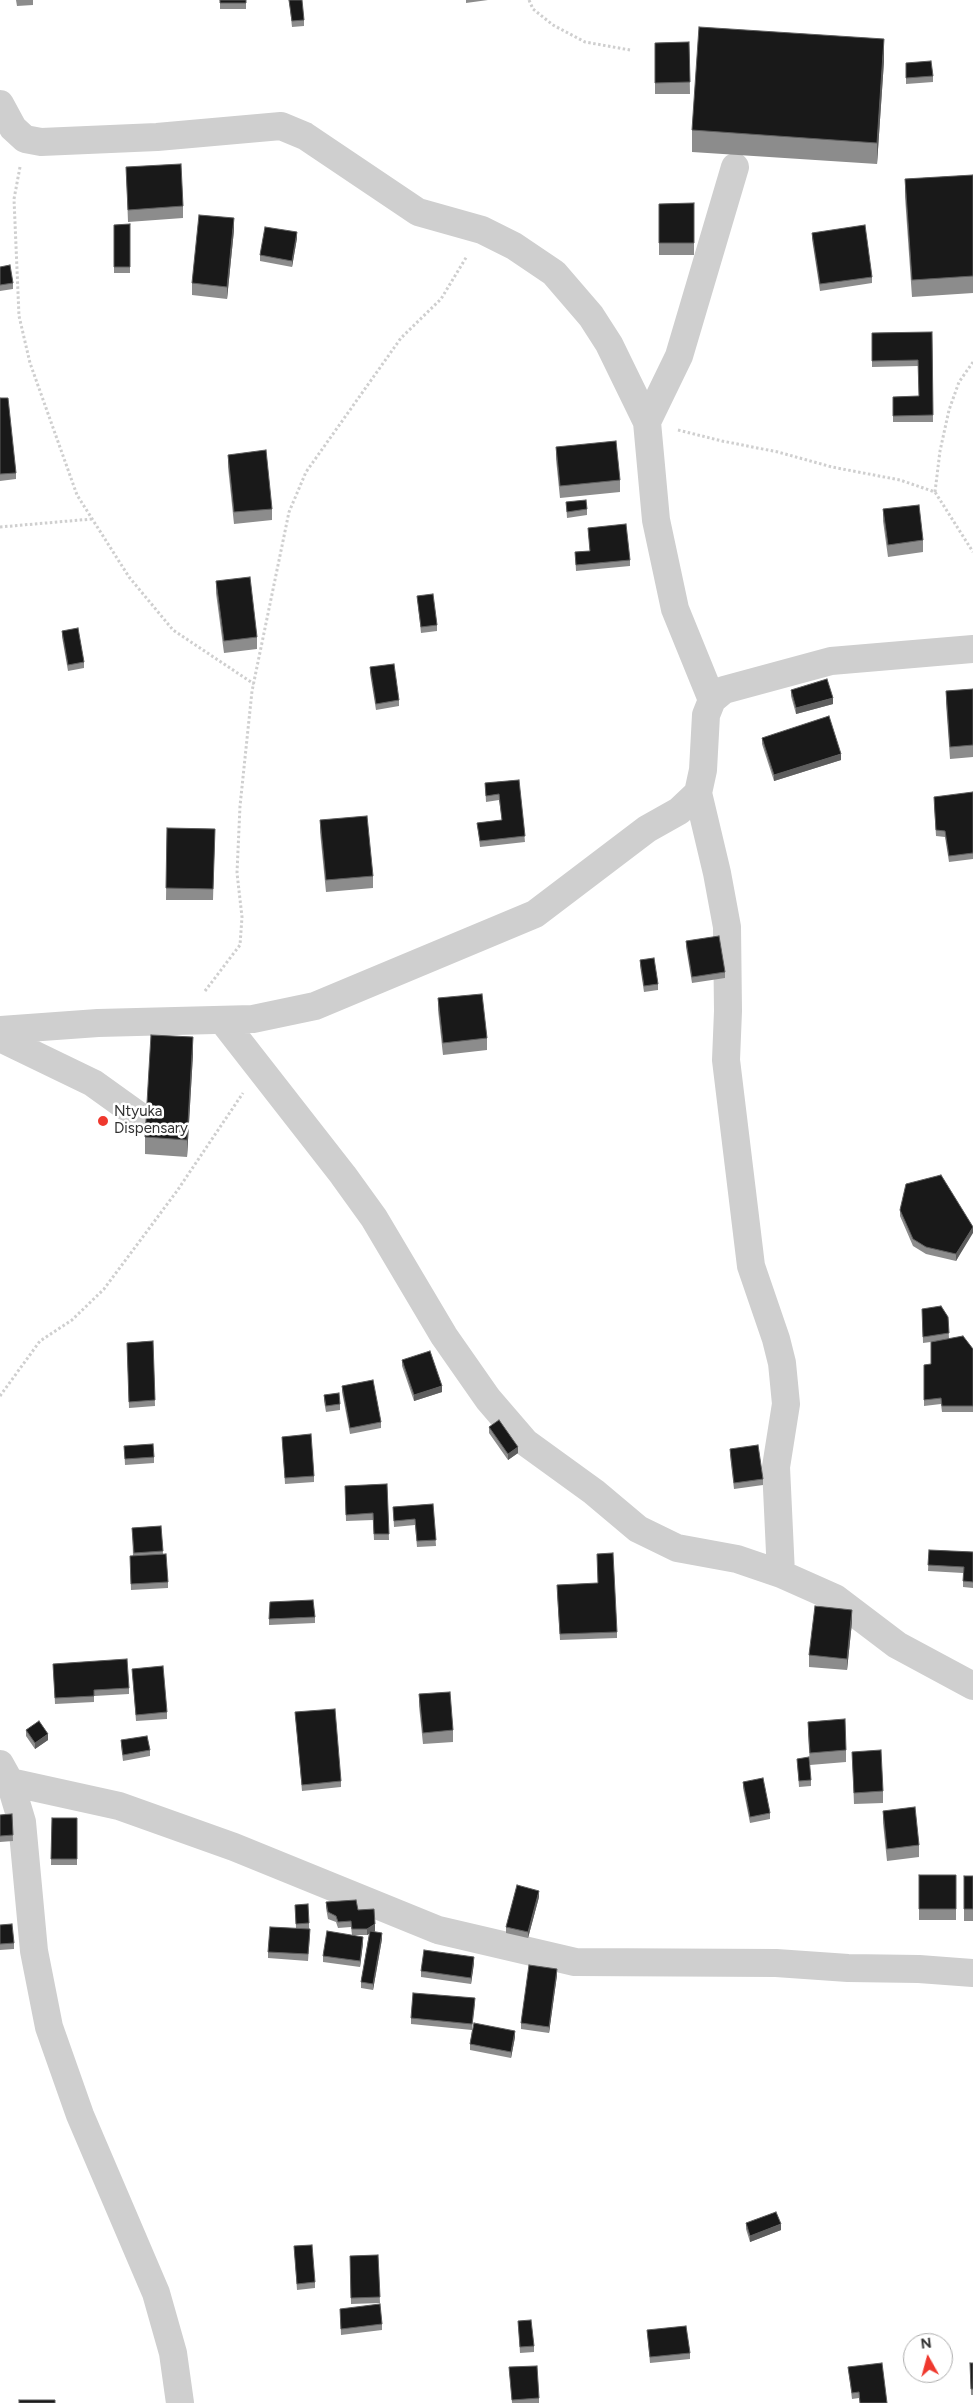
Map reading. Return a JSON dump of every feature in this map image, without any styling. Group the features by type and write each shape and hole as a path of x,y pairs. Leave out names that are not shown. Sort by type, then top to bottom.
{"street":[{"path":"0,104 13,128 25,139 41,142 92,141 281,126 305,136 418,212 482,230 514,246 554,273 591,316 609,344 648,422 656,520 675,609 712,700"},
{"path":"648,422 679,356 735,167"},
{"path":"781,1574 776,1468 786,1404 783,1372 776,1339 751,1266 726,1060 728,1011 727,927 718,873 698,793 703,770 706,715 712,700 724,690 831,661 973,649"},
{"path":"0,1030 181,1020 253,1019 315,1006 535,914 647,830 679,811 698,793"},
{"path":"222,1020 259,1070 343,1175 374,1218 444,1336 488,1399 525,1442 594,1492 638,1529 677,1548 737,1559 781,1574 835,1598 897,1645 973,1686"},
{"path":"0,1038 93,1083 139,1116"},
{"path":"5,1773 119,1806 234,1847 438,1930 575,1962 776,1963 848,1968 919,1968 973,1973"},
{"path":"5,1773 22,1822 34,1951 49,2027 84,2124 156,2293 173,2353 180,2403"}],"path":[{"path":"529,0 533,9 553,25 584,42 630,50"},
{"path":"25,139 14,199 19,316 30,363 56,441 77,495 129,577 173,630 254,684"},
{"path":"181,1020 240,945 242,917 237,873 240,806 254,684 289,512 306,472 401,338 441,299 482,230"},
{"path":"935,492 940,451 949,410 959,382 973,362"},
{"path":"648,422 722,441 778,452 832,467 900,480 935,492 973,552"},
{"path":"0,528 92,519"},
{"path":"0,1396 40,1340 72,1320 104,1289 177,1191 259,1070"}],"building":[{"path":"220,0 246,0 246,3 220,3"},
{"path":"289,0 302,0 304,20 292,21"},
{"path":"699,27 884,39 877,143 692,130"},
{"path":"689,42 690,82 655,83 655,43"},
{"path":"931,61 933,76 906,78 906,63"},
{"path":"181,164 183,206 128,210 126,167"},
{"path":"973,175 973,276 912,280 905,179"},
{"path":"694,203 694,243 659,243 659,204"},
{"path":"199,215 234,218 227,287 192,283"},
{"path":"130,224 130,267 114,267 114,225"},
{"path":"865,225 872,277 820,284 812,233"},
{"path":"265,227 297,232 292,261 260,255"},
{"path":"10,265 13,283 0,285 0,267"},
{"path":"932,332 933,415 893,416 893,397 919,396 918,360 872,361 872,333"},
{"path":"0,398 8,398 16,473 0,474"},
{"path":"616,441 620,480 560,486 556,447"},
{"path":"266,450 272,509 234,512 228,455"},
{"path":"586,500 587,509 567,512 566,502"},
{"path":"919,505 923,540 888,545 883,509"},
{"path":"626,524 630,560 576,565 575,552 590,551 588,528"},
{"path":"250,577 257,637 224,641 216,581"},
{"path":"433,594 437,625 421,627 417,596"},
{"path":"78,628 84,662 68,665 62,631"},
{"path":"394,664 399,700 376,704 370,667"},
{"path":"827,679 833,698 796,708 791,690"},
{"path":"973,689 973,745 950,747 946,691"},
{"path":"829,716 841,754 774,775 762,738"},
{"path":"519,780 525,836 480,841 477,823 502,820 499,794 486,796 485,783"},
{"path":"973,792 973,853 949,856 945,831 936,830 934,797"},
{"path":"367,816 373,876 326,880 320,820"},
{"path":"167,828 215,829 213,889 166,888"},
{"path":"719,936 725,972 692,977 686,941"},
{"path":"654,958 658,984 644,986 640,960"},
{"path":"482,994 487,1038 443,1043 438,998"},
{"path":"151,1035 193,1037 187,1140 145,1137"},
{"path":"941,1175 973,1227 956,1254 926,1247 913,1239 900,1210 906,1184"},
{"path":"941,1306 948,1317 949,1333 923,1337 922,1309"},
{"path":"963,1336 973,1349 973,1406 942,1406 941,1398 924,1400 924,1365 931,1364 931,1342"},
{"path":"153,1341 155,1400 129,1402 127,1343"},
{"path":"430,1351 442,1386 414,1395 402,1360"},
{"path":"373,1380 381,1422 350,1428 342,1386"},
{"path":"339,1393 340,1404 326,1406 324,1395"},
{"path":"499,1420 518,1447 508,1454 489,1427"},
{"path":"311,1434 314,1476 285,1478 282,1437"},
{"path":"153,1444 154,1457 125,1459 124,1446"},
{"path":"758,1445 763,1479 734,1483 730,1449"},
{"path":"387,1484 389,1534 374,1534 373,1513 346,1515 345,1486"},
{"path":"433,1504 436,1540 417,1541 415,1519 394,1521 393,1507"},
{"path":"161,1526 163,1551 134,1553 132,1528"},
{"path":"929,1550 973,1552 973,1582 963,1581 964,1567 928,1565"},
{"path":"613,1553 617,1632 560,1634 557,1585 598,1583 597,1554"},
{"path":"166,1554 168,1582 131,1584 130,1556"},
{"path":"313,1600 315,1617 269,1619 270,1602"},
{"path":"815,1606 852,1610 847,1659 809,1655"},
{"path":"127,1659 129,1688 94,1690 94,1696 55,1698 53,1664"},
{"path":"163,1666 167,1712 136,1715 132,1669"},
{"path":"450,1692 453,1730 423,1733 419,1694"},
{"path":"335,1709 341,1781 302,1785 295,1712"},
{"path":"845,1719 846,1750 810,1753 808,1722"},
{"path":"39,1721 48,1734 35,1743 26,1730"},
{"path":"147,1736 150,1750 123,1755 121,1740"},
{"path":"881,1750 883,1791 854,1793 852,1752"},
{"path":"809,1757 811,1780 799,1781 797,1759"},
{"path":"763,1778 770,1813 750,1817 743,1782"},
{"path":"915,1807 919,1845 887,1849 883,1811"},
{"path":"12,1814 13,1835 0,1836 0,1815"},
{"path":"52,1818 77,1818 77,1859 51,1859"},
{"path":"919,1875 956,1875 956,1909 919,1909"},
{"path":"964,1876 973,1876 973,1909 964,1909"},
{"path":"517,1885 539,1891 528,1932 506,1927"},
{"path":"356,1900 358,1910 374,1909 375,1924 367,1929 352,1929 351,1921 338,1922 336,1916 328,1912 326,1902"},
{"path":"308,1904 309,1923 296,1924 295,1905"},
{"path":"12,1924 14,1943 0,1944 0,1925"},
{"path":"270,1927 310,1929 308,1954 268,1952"},
{"path":"327,1931 363,1937 360,1961 323,1956"},
{"path":"370,1931 382,1933 373,1984 361,1982"},
{"path":"424,1950 474,1957 471,1978 421,1971"},
{"path":"529,1965 557,1969 549,2027 521,2023"},
{"path":"413,1993 475,1998 472,2024 411,2018"},
{"path":"474,2023 515,2031 511,2052 470,2044"},
{"path":"776,2212 781,2224 750,2236 746,2223"},
{"path":"312,2245 315,2282 297,2284 294,2246"},
{"path":"378,2255 380,2297 351,2298 350,2256"},
{"path":"380,2304 382,2324 341,2329 340,2309"},
{"path":"531,2320 534,2346 520,2347 518,2321"},
{"path":"686,2326 690,2353 650,2357 647,2330"},
{"path":"882,2363 887,2403 860,2403 859,2392 852,2393 848,2367"},
{"path":"970,2363 973,2363 973,2389 971,2389"},
{"path":"537,2366 539,2398 512,2400 509,2367"},
{"path":"19,2400 55,2400 55,2403 19,2403"}],"place":[{"name":"Ntyuka Dispensary","path":"103,1121"}]}
